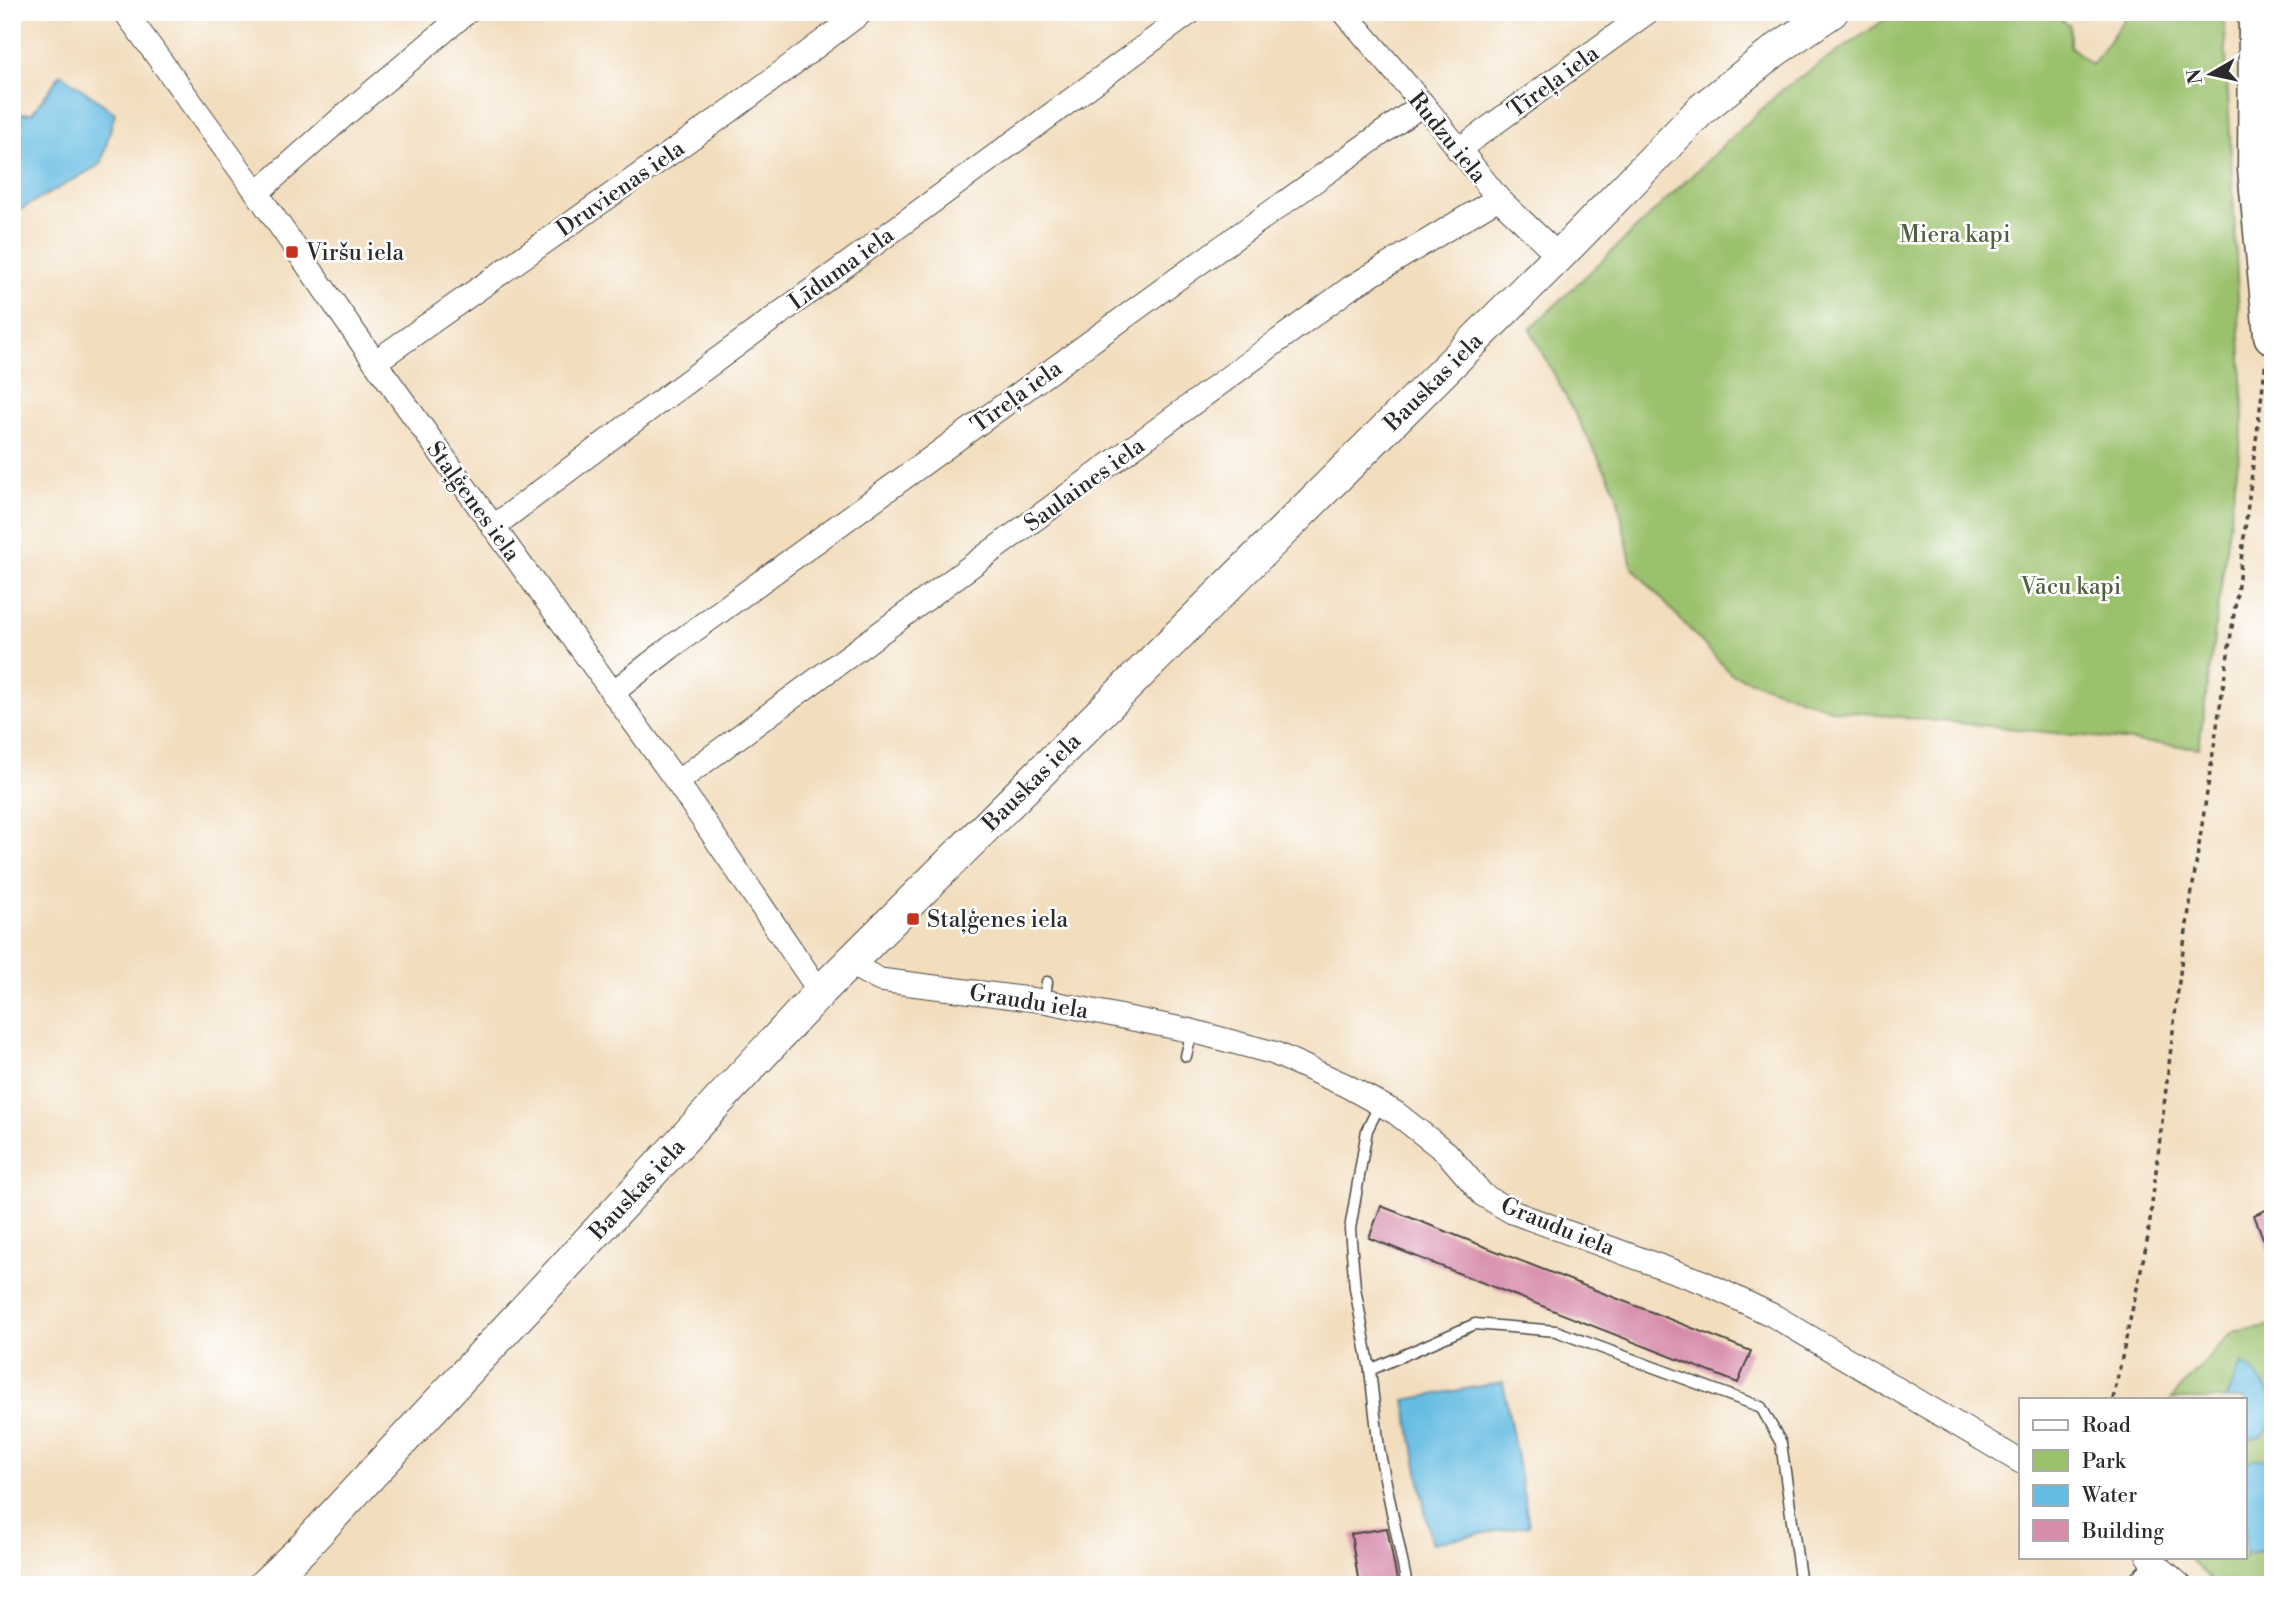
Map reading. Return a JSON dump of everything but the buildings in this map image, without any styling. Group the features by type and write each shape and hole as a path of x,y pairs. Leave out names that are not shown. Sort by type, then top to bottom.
{"highway":[{"path":"2258,12 2257,169 2272,328"}],"street":[{"name":"Staļģenes iela","path":"125,12 677,782 820,992"},
{"path":"257,193 467,12"},
{"name":"Druvienas iela","path":"375,362 723,116 862,12"},
{"name":"Līduma iela","path":"493,527 1191,12"},
{"name":"Rudzu iela","path":"1344,12 1423,104 1498,198 1559,256"},
{"name":"Tīreļa iela","path":"1458,150 1648,12"},
{"name":"Bauskas iela","path":"264,1585 302,1549 820,992 1559,256 1702,109 1776,50 1832,12"},
{"name":"Tīreļa iela","path":"612,693 1172,282 1423,104"},
{"name":"Saulaines iela","path":"677,782 1350,288 1498,198"},
{"name":"Graudu iela","path":"853,960 863,971 880,980 1046,992 1274,1053 1345,1085 1396,1113 1447,1153 1483,1195 1512,1212 1703,1282 1773,1316 2019,1461"},
{"path":"2150,1559 2180,1585"}],"lane":[{"path":"1186,1056 1192,1031"},
{"path":"1380,1104 1367,1130 1350,1230 1355,1289 1370,1370 1379,1449 1407,1585"},
{"path":"1370,1370 1475,1324 1556,1331 1761,1407 1781,1443 1801,1585"},
{"path":"2129,1585 2150,1559"}],"path":[{"path":"2113,1398 2148,1237 2182,957 2236,601 2272,328"}],"green space":[{"name":"Miera kapi","path":"1896,12 2050,12 2070,26 2070,46 2092,65 2129,12 2224,12 2244,417 2199,748 1834,710 1731,674 1632,567 1616,491 1530,329 1783,89"},
{"path":"2273,1325 2273,1585 2216,1585 2189,1558 2246,1558 2246,1398 2172,1398 2232,1332"}],"water":[{"path":"61,74 115,113 101,164 12,214 12,115 32,113"},
{"path":"2242,1363 2257,1375 2270,1397 2273,1424 2261,1437 2246,1440 2246,1398 2226,1398"},
{"path":"1503,1382 1529,1525 1431,1543 1405,1400"},
{"path":"2264,1460 2273,1475 2273,1538 2261,1550 2249,1554 2246,1553 2246,1464"}],"place":[{"name":"Viršu iela","path":"292,252"},
{"name":"Staļģenes iela","path":"913,919"}],"park label":[{"name":"Vācu kapi","path":"2071,586"}]}
